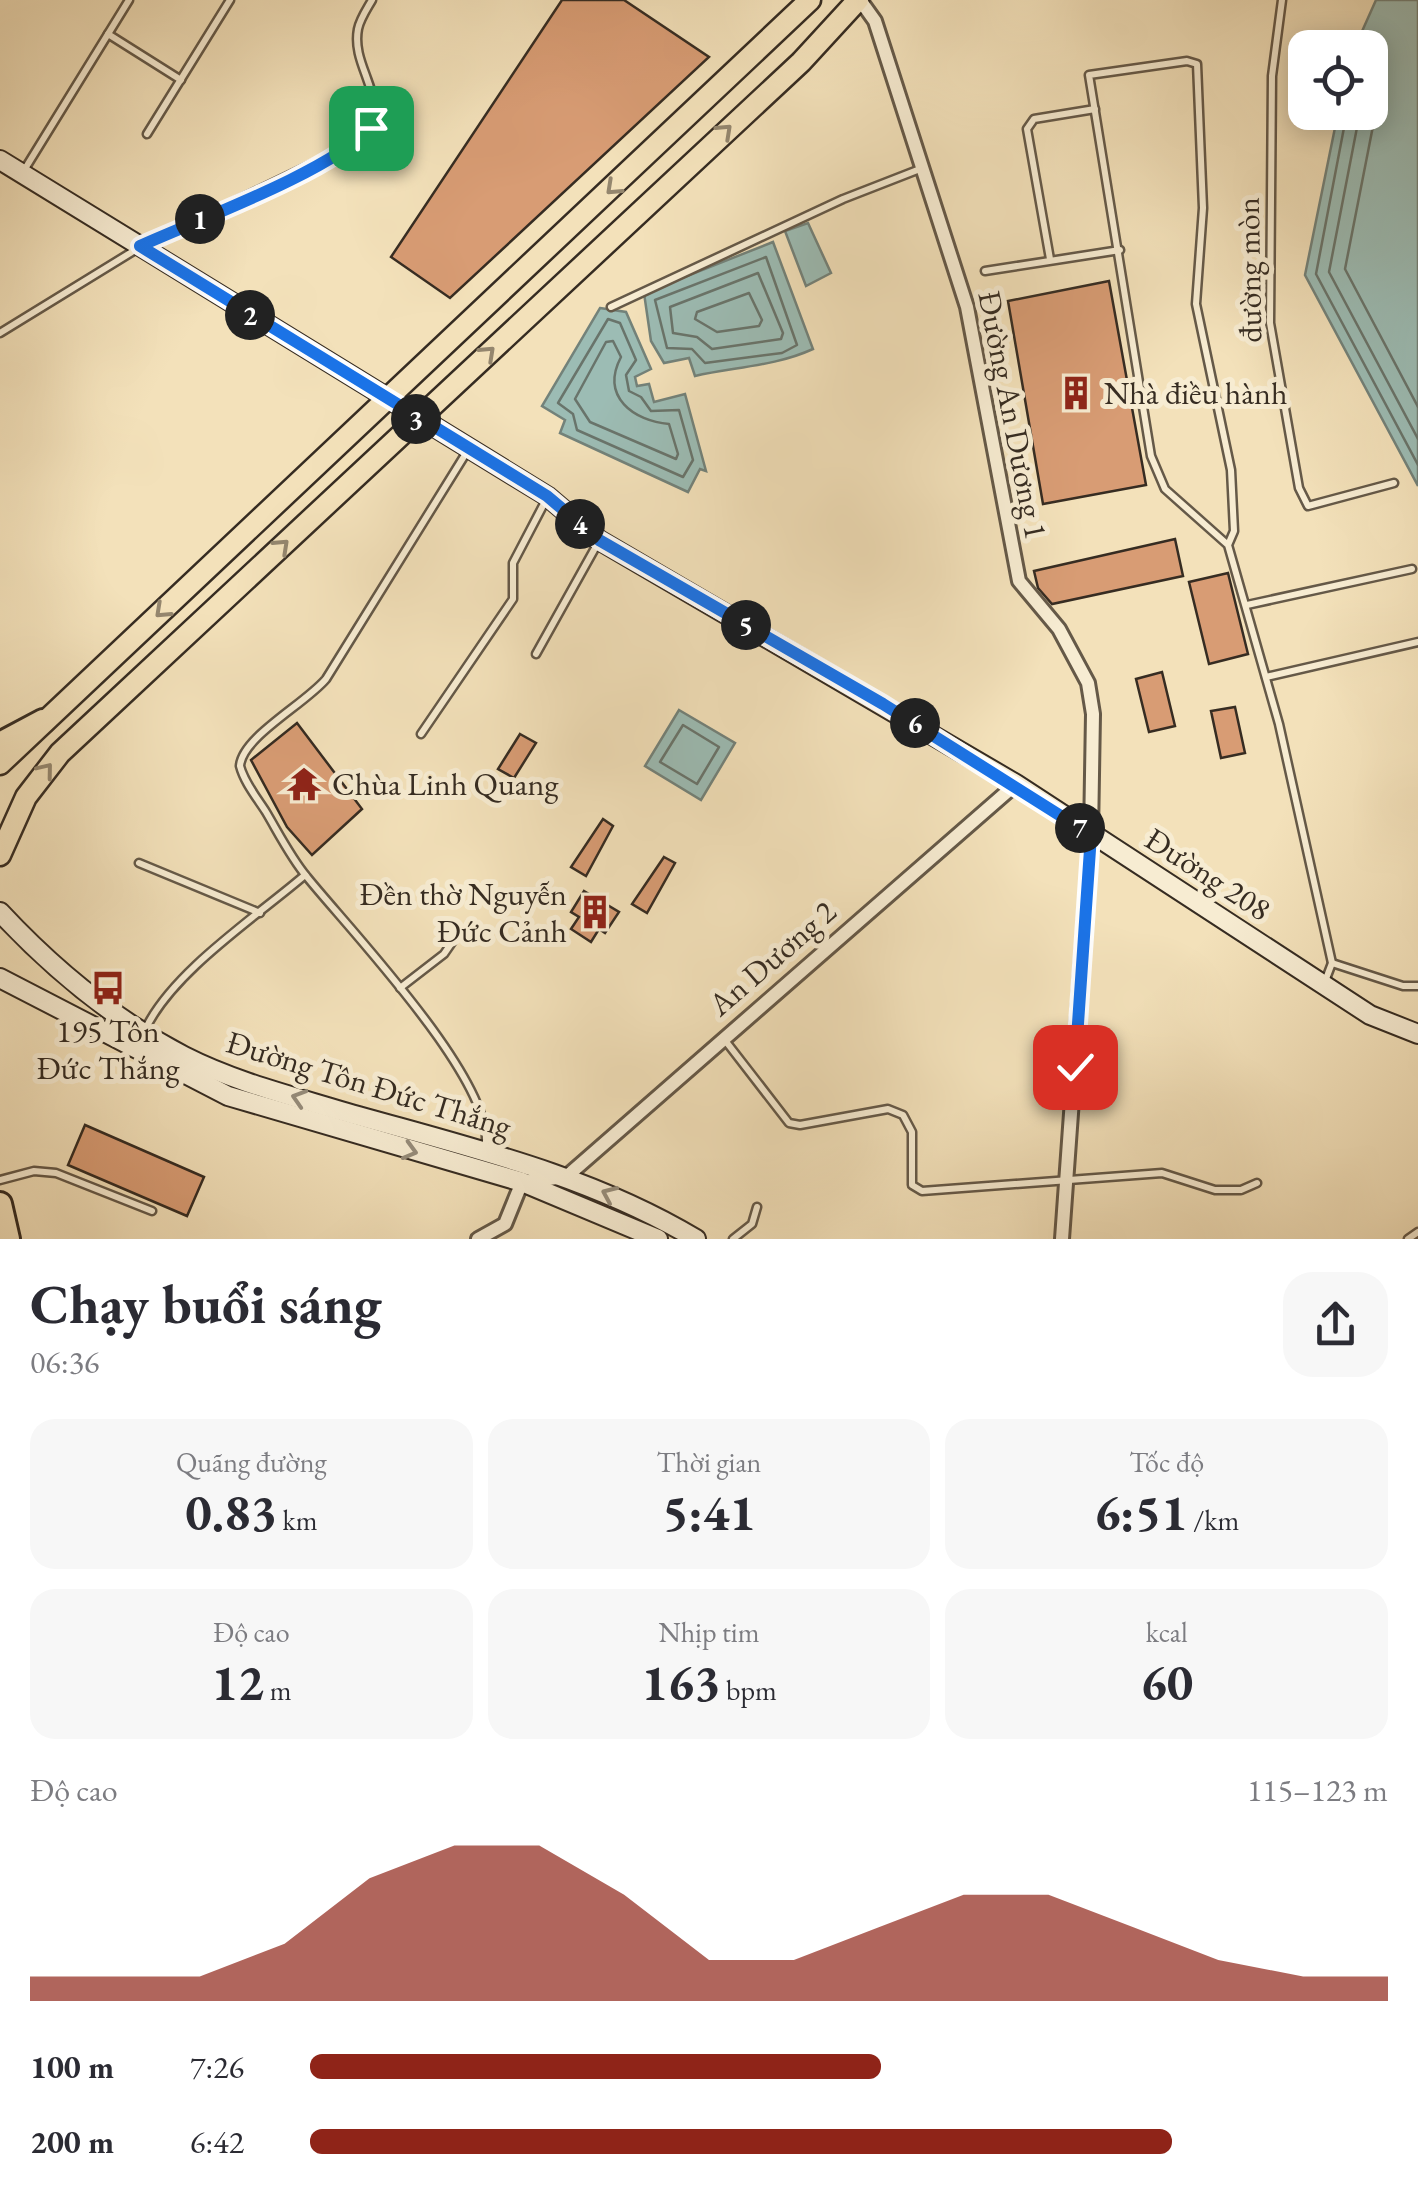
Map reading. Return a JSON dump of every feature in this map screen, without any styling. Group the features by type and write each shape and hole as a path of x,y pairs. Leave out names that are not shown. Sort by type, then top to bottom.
{"highway":[{"path":"0,744 42,720"},
{"path":"0,1204 8,1239"}],"main road":[{"path":"0,764 42,720 810,0"},
{"path":"0,855 36,782 114,703 801,62 859,0"},
{"path":"90,678 86,688 90,703 105,707 114,703"}],"street":[{"name":"Đường An Dương 1","path":"859,0 875,21 967,307 1019,582 1059,630 1088,683 1093,714 1091,835 1062,1239"},
{"name":"Đường 208","path":"0,160 547,496 599,540 1016,784 1370,1015 1418,1034"},
{"name":"An Dương 2","path":"566,1177 1016,784"},
{"name":"Đường Tôn Đức Thắng","path":"0,912 74,984 183,1055 233,1077 566,1177 659,1217 696,1239"},
{"name":"Đường Tôn Đức Thắng","path":"0,978 228,1096 522,1182 658,1239"},
{"path":"478,1239 506,1224 522,1182 566,1177"}],"lane":[{"path":"23,173 129,0"},
{"path":"147,134 230,0"},
{"path":"0,333 140,246 358,142 371,128 372,91 357,32 372,0"},
{"name":"đường mòn","path":"1282,0 1272,76 1270,324 1299,488 1308,506 1394,483"},
{"path":"108,34 180,80"},
{"path":"1228,545 1234,531 1231,470 1196,304 1203,224 1197,64 1187,60 1089,75 1157,473 1166,489 1228,545 1266,676 1332,963 1324,985"},
{"path":"1050,259 1027,128 1034,119 1094,108"},
{"path":"611,306 843,198 922,168"},
{"path":"985,271 1120,250"},
{"path":"469,449 326,680 242,754 241,772 305,875 400,988 444,1048 488,1139 485,1151"},
{"path":"421,734 513,599 513,563 547,496"},
{"path":"536,654 599,540"},
{"path":"1246,606 1412,569"},
{"path":"1266,676 1418,642"},
{"path":"139,863 260,913"},
{"path":"144,1031 153,1012 186,976 305,875"},
{"path":"400,988 444,954 455,938"},
{"path":"1332,963 1402,986 1418,986"},
{"path":"722,1037 788,1123 800,1125 888,1108 904,1115 912,1132 912,1185 919,1190 1162,1174 1215,1190 1241,1190 1258,1183"},
{"path":"0,1180 34,1171 56,1172 152,1211"},
{"path":"733,1239 752,1224 758,1206"},
{"path":"1408,1239 1418,1232"}],"water":[{"path":"1376,0 1418,0 1418,486 1305,275 1335,130 1388,130 1388,30 1363,30"},
{"path":"808,223 831,273 806,286 785,231"},
{"path":"773,242 813,349 770,363 695,376 689,358 664,363 651,341 644,293"},
{"path":"600,308 626,312 651,369 635,377 637,386 649,384 654,402 685,394 706,471 700,469 688,492 560,433 565,420 542,406"},
{"path":"679,710 735,743 701,800 645,766"}],"building":[{"path":"562,0 624,0 709,57 450,298 391,257"},
{"name":"Nhà điều hành","path":"1109,281 1146,485 1043,504 1008,301"},
{"path":"1175,539 1183,576 1052,604 1038,588 1034,571"},
{"path":"1228,573 1248,654 1209,664 1189,582"},
{"path":"1162,672 1175,726 1149,732 1136,679"},
{"path":"1235,707 1245,753 1221,758 1211,711"},
{"name":"Chùa Linh Quang","path":"297,723 362,809 312,855 287,827 251,760"},
{"path":"520,734 536,743 514,778 498,769"},
{"path":"603,819 613,826 586,876 571,867"},
{"path":"664,857 675,863 647,913 632,904"},
{"name":"Đền thờ Nguyễn Đức Cảnh","path":"584,891 619,912 605,933 599,929 591,942 571,929 579,917 571,912"},
{"path":"85,1125 204,1177 187,1216 68,1165"}],"place":[{"name":"Nhà điều hành","path":"1076,393"},
{"name":"Chùa Linh Quang","path":"304,784"},
{"name":"Đền thờ Nguyễn Đức Cảnh","path":"595,912"},
{"name":"195 Tôn Đức Thắng","path":"108,988"}],"route":[{"path":"371,128 358,142 326,160 140,246 547,496 599,540 883,704 1016,784 1091,835 1075,1067"}]}
